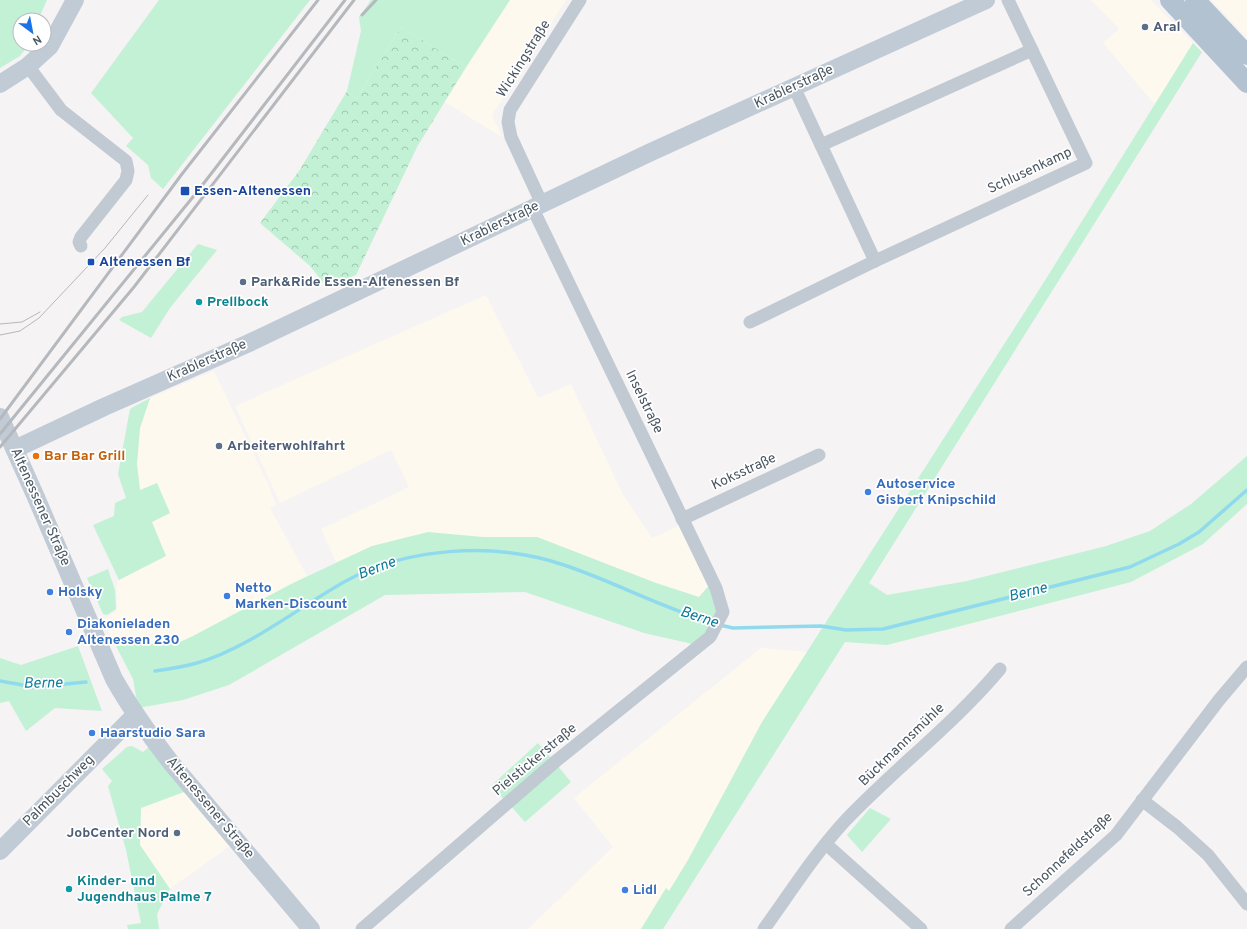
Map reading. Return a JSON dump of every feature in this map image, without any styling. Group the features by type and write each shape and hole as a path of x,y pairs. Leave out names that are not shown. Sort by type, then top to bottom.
{"main road":[{"path":"1170,0 1247,83"},
{"path":"1195,0 1247,55"}],"street":[{"path":"0,84 28,66 50,46 75,0"},
{"name":"Wickingstraße","path":"537,206 512,137 508,122 510,110 580,0"},
{"name":"Krablerstraße","path":"15,449 249,343 537,206 986,0"},
{"name":"Schlusenkamp","path":"750,322 875,261 1086,163 1008,0"},
{"path":"821,145 1032,50"},
{"path":"28,66 61,110 126,161 128,167 126,180 80,237 79,242 82,246"},
{"path":"794,87 875,261"},
{"name":"Inselstraße","path":"537,206 682,519 716,588 722,612"},
{"name":"Altenessener Straße","path":"0,417 114,679 135,715 172,764 311,929"},
{"name":"Koksstraße","path":"682,519 819,455"},
{"name":"Pielstickerstraße","path":"362,929 556,762 710,637 722,612"},
{"name":"Schonnefeldstraße","path":"1011,929 1116,835 1219,700 1247,667"},
{"name":"Bückmannsmühle","path":"764,929 826,844 845,822 948,724 1000,669"},
{"name":"Palmbuschweg","path":"0,852 135,715"},
{"path":"1142,800 1177,827 1208,855 1247,904"},
{"path":"826,844 921,929"}],"shaded area":[{"path":"510,0 566,0 492,115 503,138 445,102"},
{"path":"1091,0 1151,0 1193,43 1155,105 1103,43 1119,29"},
{"path":"1211,0 1247,0 1247,38 1217,6"},
{"path":"486,295 538,398 571,384 622,493 652,538 683,524 712,582 699,597 656,583 537,537 483,537 372,546 336,562 321,529 409,487 391,450 280,503 235,406"},
{"path":"214,371 269,486 276,505 270,508 307,576 180,642 116,646 103,621 117,610 117,581 144,567 152,522 170,513 140,491 137,464 140,428 150,398"},
{"path":"761,648 808,652 762,722 688,860 669,891 666,888 641,929 528,929 613,847 574,798"},
{"path":"192,789 237,841 170,889 140,845 141,808"}],"green space":[{"path":"0,0 47,0 42,12 12,12 12,52 23,52 20,56 0,68"},
{"path":"159,0 310,0 163,189 151,178 148,165 126,146 133,138 91,93"},
{"path":"371,0 510,0 466,67 401,27 356,99 347,91 361,31 359,17"},
{"path":"401,27 466,67 417,147 356,275 327,287 310,266 260,223 299,171 347,91 356,99"},
{"path":"1193,43 1202,52 869,583 887,595 967,581 1106,546 1150,531 1191,504 1247,456 1247,504 1203,544 1131,582 887,645 845,642 663,929 641,929 666,888 669,891 688,860 762,722 1044,282"},
{"path":"198,244 217,250 170,308 151,338 119,320 122,317 142,312"},
{"path":"150,398 140,428 137,464 140,490 157,483 170,513 152,522 166,556 119,580 93,525 114,516 115,503 126,498 118,474 130,409"},
{"path":"428,532 483,537 537,537 656,583 699,597 712,582 721,611 697,645 644,633 525,592 385,595 229,685 183,700 138,708 133,679 116,646 180,642 291,584 372,546"},
{"path":"108,569 115,590 116,609 107,615 103,614 87,578"},
{"path":"78,646 102,711 55,708 26,731 9,701 0,703 0,658 21,665"},
{"path":"154,743 192,789 141,808 140,845 170,889 157,914 159,929 128,929 127,925 141,923 126,850 108,786 112,781 102,769 127,747 132,746 143,752"},
{"path":"538,743 554,761 507,803 491,786"},
{"path":"557,765 571,782 525,822 510,805"},
{"path":"870,808 891,819 862,852 847,835"}],"waterway":[{"name":"Berne","path":"720,625 733,628 821,626 846,630 883,629 1130,567 1179,544 1199,532 1247,490"},
{"name":"Berne","path":"155,671 181,667 216,657 272,627 344,582 369,570 396,561 452,551 510,553 564,565 676,610 714,623"},
{"name":"Berne","path":"0,681 34,687 86,682"}],"tram line":[{"path":"0,335 20,331 39,318 105,248 148,195"},
{"path":"0,324 22,322 40,312"}],"railway":[{"path":"0,419 182,174 318,0"},
{"path":"0,434 197,192 345,0"},
{"path":"0,447 134,287 354,0"},
{"path":"362,15 376,0"}],"place":[{"name":"Aral","path":"1145,27"},
{"name":"Essen-Altenessen","path":"185,191"},
{"name":"Altenessen Bf","path":"91,262"},
{"name":"Park&Ride Essen-Altenessen Bf","path":"243,282"},
{"name":"Prellbock","path":"199,302"},
{"name":"Arbeiterwohlfahrt","path":"219,446"},
{"name":"Bar Bar Grill","path":"36,456"},
{"name":"Autoservice Gisbert Knipschild","path":"868,492"},
{"name":"Holsky","path":"50,592"},
{"name":"Netto Marken-Discount","path":"227,596"},
{"name":"Diakonieladen Altenessen 230","path":"69,632"},
{"name":"Haarstudio Sara","path":"92,733"},
{"name":"JobCenter Nord","path":"177,833"},
{"name":"Kinder- und Jugendhaus Palme 7","path":"69,889"},
{"name":"Lidl","path":"625,890"}]}
